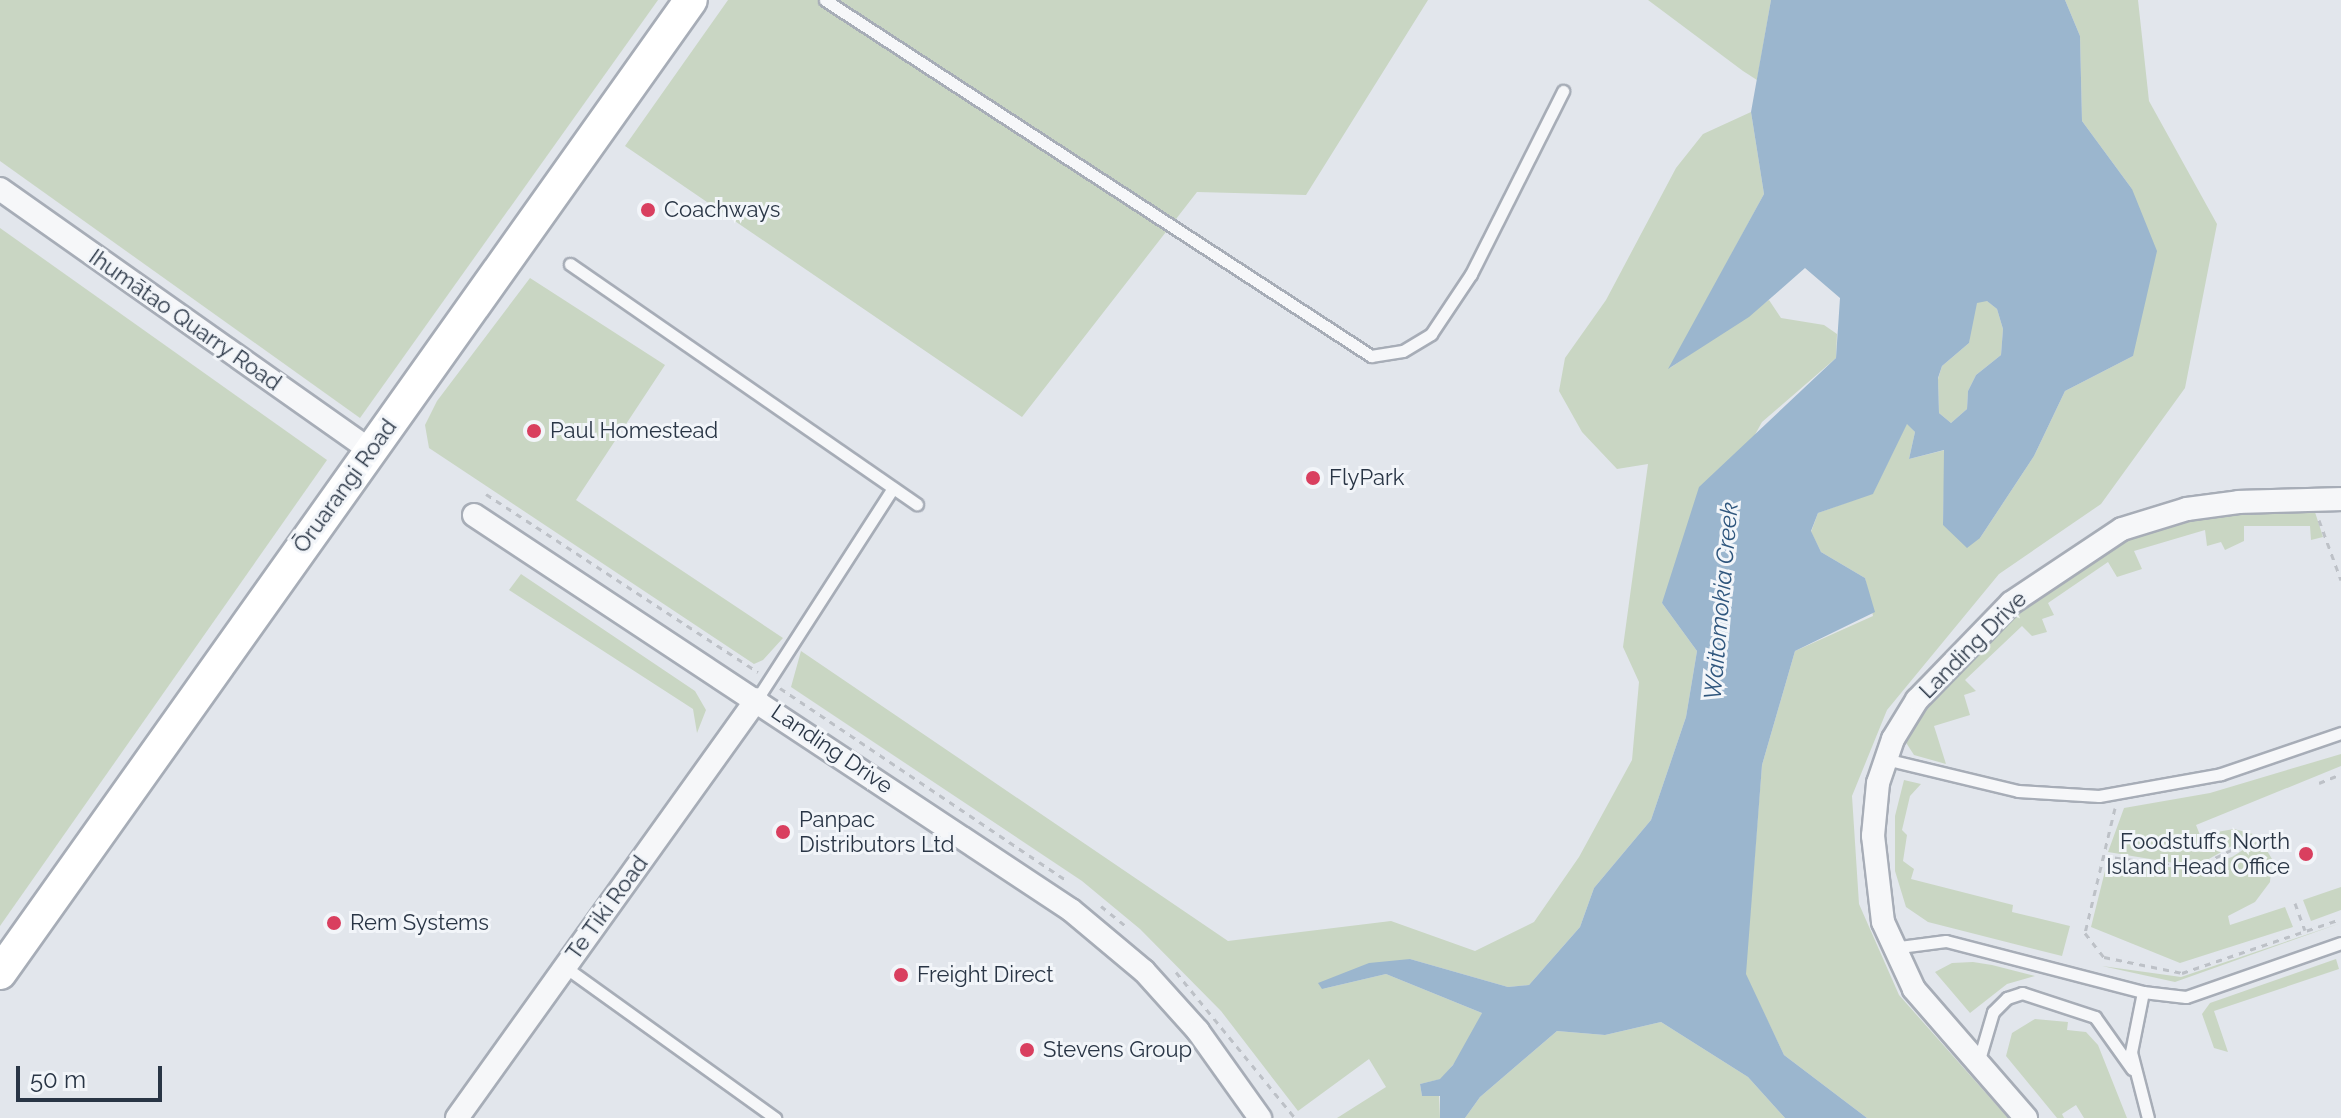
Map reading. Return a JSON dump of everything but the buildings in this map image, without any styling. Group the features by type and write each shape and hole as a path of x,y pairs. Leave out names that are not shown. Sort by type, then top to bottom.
{"street":[{"name":"Ōruarangi Road","path":"0,973 691,0"},
{"name":"Ihumātao Quarry Road","path":"0,189 371,451"},
{"name":"Landing Drive","path":"2026,1118 1914,989 1892,948 1874,880 1873,836 1885,759 1917,700 1960,651 2011,603 2122,529 2187,509 2311,497 2341,499"},
{"name":"Landing Drive","path":"474,515 757,699 1071,910 1171,1001 1260,1118"},
{"name":"Te Tiki Road","path":"457,1118 757,699"}],"lane":[{"path":"825,0 1371,356 1403,351 1431,334 1471,274 1563,91"},
{"path":"570,264 917,504"},
{"path":"757,699 893,488"},
{"path":"1885,759 2018,791 2099,796 2221,774 2341,733"},
{"path":"1892,948 1946,941 2143,992 2186,997 2341,943"},
{"path":"565,967 775,1118"},
{"path":"2143,992 2131,1036 2132,1069 2148,1118"},
{"path":"1978,1063 1993,1012 2007,998 2022,993 2095,1017 2132,1069"}],"path":[{"path":"486,494 746,665"},
{"path":"2311,497 2341,580"},
{"path":"2319,783 2341,774"},
{"path":"2115,806 2085,933 2104,957 2182,973 2341,919"},
{"path":"2103,856 2194,868 2258,837"},
{"path":"2295,903 2306,931"}],"green space":[{"path":"0,0 658,0 360,418 0,161"},
{"path":"728,0 1428,0 1306,195 1197,192 1022,417 625,146"},
{"path":"1648,0 1771,0 1757,80 1743,71"},
{"path":"2065,0 2138,0 2149,101 2217,224 2185,388 2101,504 1999,574 1887,710 1852,796 1859,904 1899,995 2008,1118 1867,1118 1784,1055 1745,974 1762,765 1795,651 1873,616 1865,578 1821,552 1811,532 1818,513 1873,493 1907,423 1915,432 1909,459 1945,450 1943,525 1980,538 2034,456 2065,391 2133,356 2132,189 2082,121 2080,36"},
{"path":"1751,112 1764,194 1670,368 1769,300 1781,318 1824,325 1837,334 1836,358 1762,422 1662,603 1697,651 1686,717 1651,820 1594,888 1580,927 1529,985 1508,987 1410,959 1322,989 1386,974 1482,1013 1463,1053 1441,1079 1420,1084 1422,1096 1439,1096 1440,1118 1337,1118 1386,1087 1369,1059 1298,1111 1221,1011 1140,929 1082,881 791,687 801,651 1228,941 1391,921 1475,951 1534,922 1579,857 1632,760 1639,682 1623,647 1648,464 1617,469 1582,432 1559,391 1565,358 1606,300 1676,168 1703,134"},
{"path":"0,228 327,460 0,926"},
{"path":"530,278 665,365 576,500 783,638 763,660 754,664 429,448 425,425 437,401"},
{"path":"1986,300 1997,309 2003,329 2001,355 1976,375 1968,391 1967,409 1951,423 1939,413 1938,379 1942,366 1969,343 1971,314 1977,302"},
{"path":"2314,509 2323,537 2311,540 2310,526 2244,526 2244,541 2225,550 2221,542 2207,546 2205,530 2134,551 2142,569 2117,577 2108,562 2048,603 2054,615 2042,619 2047,632 2032,636 2022,626 1965,680 1976,691 1964,695 1970,715 1934,726 1946,764 1914,755 1905,741 1928,700 2014,610 2116,540 2205,513"},
{"path":"521,574 695,691 706,710 697,733 693,709 509,590"},
{"path":"2341,754 2341,766 2196,825 2200,835 2234,829 2253,834 2207,860 2186,865 2108,852 2124,808 2210,793"},
{"path":"1904,780 1921,784 1910,796 1902,830 1907,835 1903,861 1914,869 1911,879 2013,905 2012,912 2070,926 2062,956 1928,922 1906,907 1895,871 1895,816"},
{"path":"2260,839 2272,859 2270,882 2255,902 2228,916 2230,925 2285,907 2293,927 2180,963 2091,927 2108,859 2192,870 2232,857"},
{"path":"2341,887 2341,910 2311,921 2303,900"},
{"path":"2341,923 2175,982 2102,966 2181,977"},
{"path":"2336,959 2339,969 2214,1011 2228,1052 2214,1048 2202,1014 2210,1003"},
{"path":"1973,962 2035,976 2007,984 1970,1013 1935,972 1952,963"},
{"path":"2035,1019 2068,1022 2067,1030 2086,1032 2098,1045 2127,1118 2084,1118 2076,1105 2062,1114 2064,1118 2057,1118 2006,1056 2012,1033"},
{"path":"1661,1022 1748,1077 1785,1118 1465,1118 1480,1097 1557,1031 1605,1035"}],"water":[{"name":"Waitomokia Creek","path":"1771,0 2065,0 2080,36 2082,121 2132,189 2157,251 2133,356 2065,391 2034,456 1980,538 1967,548 1943,525 1944,450 1909,459 1915,432 1907,424 1873,494 1818,513 1811,531 1821,552 1865,578 1875,612 1795,651 1762,765 1746,974 1784,1055 1867,1118 1785,1118 1748,1077 1661,1022 1605,1035 1557,1031 1480,1097 1465,1118 1440,1118 1440,1096 1422,1096 1420,1084 1440,1079 1453,1065 1482,1013 1386,974 1322,989 1318,983 1369,963 1410,959 1508,987 1529,985 1580,927 1594,888 1651,820 1686,717 1697,651 1662,603 1699,487 1836,358 1840,298 1805,268 1749,317 1668,369 1764,194 1751,112","holes":["1987,301 1997,309 2003,329 2001,355 1976,375 1968,391 1967,409 1951,423 1939,413 1938,378 1942,366 1969,343 1977,303"]}],"place":[{"name":"Coachways","path":"648,210"},
{"name":"Paul Homestead","path":"534,431"},
{"name":"FlyPark","path":"1313,478"},
{"name":"Panpac Distributors Ltd","path":"783,832"},
{"name":"Foodstuffs North Island Head Office","path":"2306,854"},
{"name":"Rem Systems","path":"334,923"},
{"name":"Freight Direct","path":"901,975"},
{"name":"Stevens Group","path":"1027,1050"}]}
